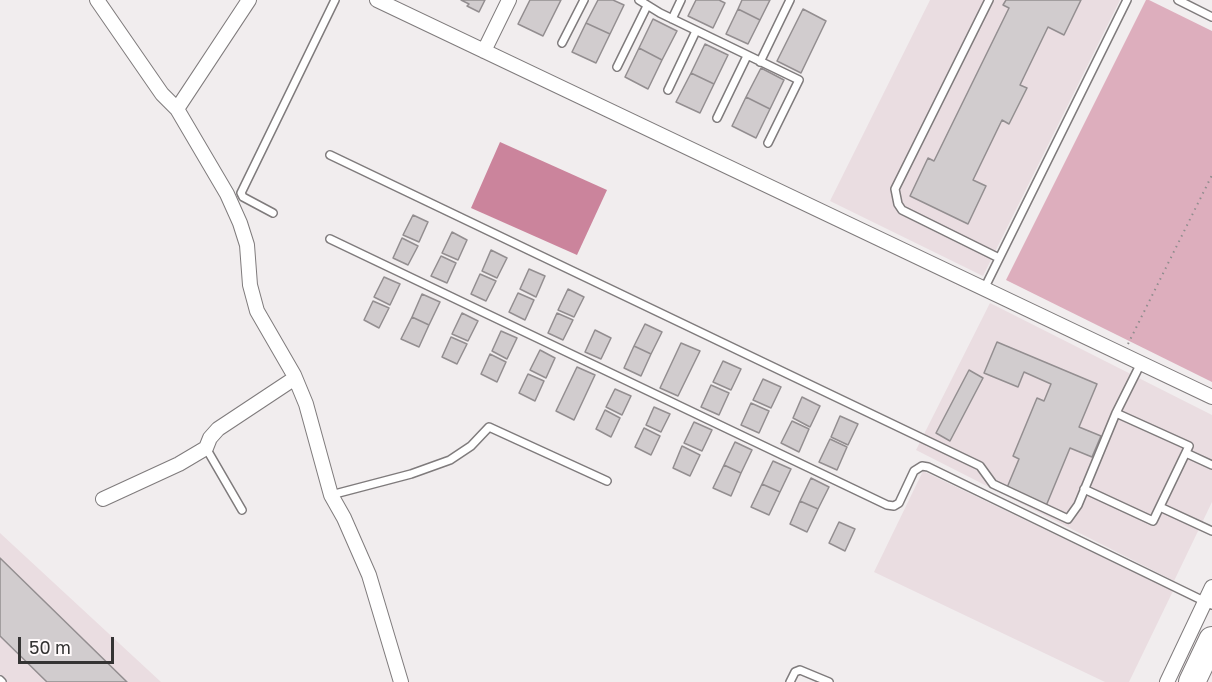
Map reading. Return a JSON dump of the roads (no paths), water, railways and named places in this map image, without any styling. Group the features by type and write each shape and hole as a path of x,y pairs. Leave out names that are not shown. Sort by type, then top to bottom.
{"highway":[{"path":"1192,682 1212,640"}],"street":[{"path":"97,0 162,94 177,109 240,223 247,245 250,285 257,311 295,378 306,404 331,495 344,518 369,575 401,682"},
{"path":"177,109 249,0"},
{"path":"377,0 1212,397"},
{"path":"484,51 509,0"},
{"path":"103,499 179,464 206,448 210,438 218,429 295,378"},
{"path":"1167,682 1209,603 1212,587"}],"lane":[{"path":"273,213 243,197 241,193 335,0"},
{"path":"562,43 584,0"},
{"path":"639,0 672,19 799,80 768,143"},
{"path":"672,19 681,0"},
{"path":"760,62 790,0"},
{"path":"988,0 895,189 898,204 902,210 999,258"},
{"path":"984,289 1127,0"},
{"path":"1178,0 1212,16"},
{"path":"617,67 647,6"},
{"path":"668,90 696,31"},
{"path":"717,118 747,56"},
{"path":"330,155 980,466 993,484 1068,519 1141,363"},
{"path":"330,239 886,505 894,506 899,503 914,471 922,466 928,467 1209,603"},
{"path":"1084,489 1153,521 1189,446 1116,413"},
{"path":"331,495 411,474 450,460 471,446 489,427 607,481"},
{"path":"206,448 243,510"},
{"path":"1186,453 1212,465"},
{"path":"1160,507 1212,531"},
{"path":"790,682 795,672 800,670 829,682"}]}
